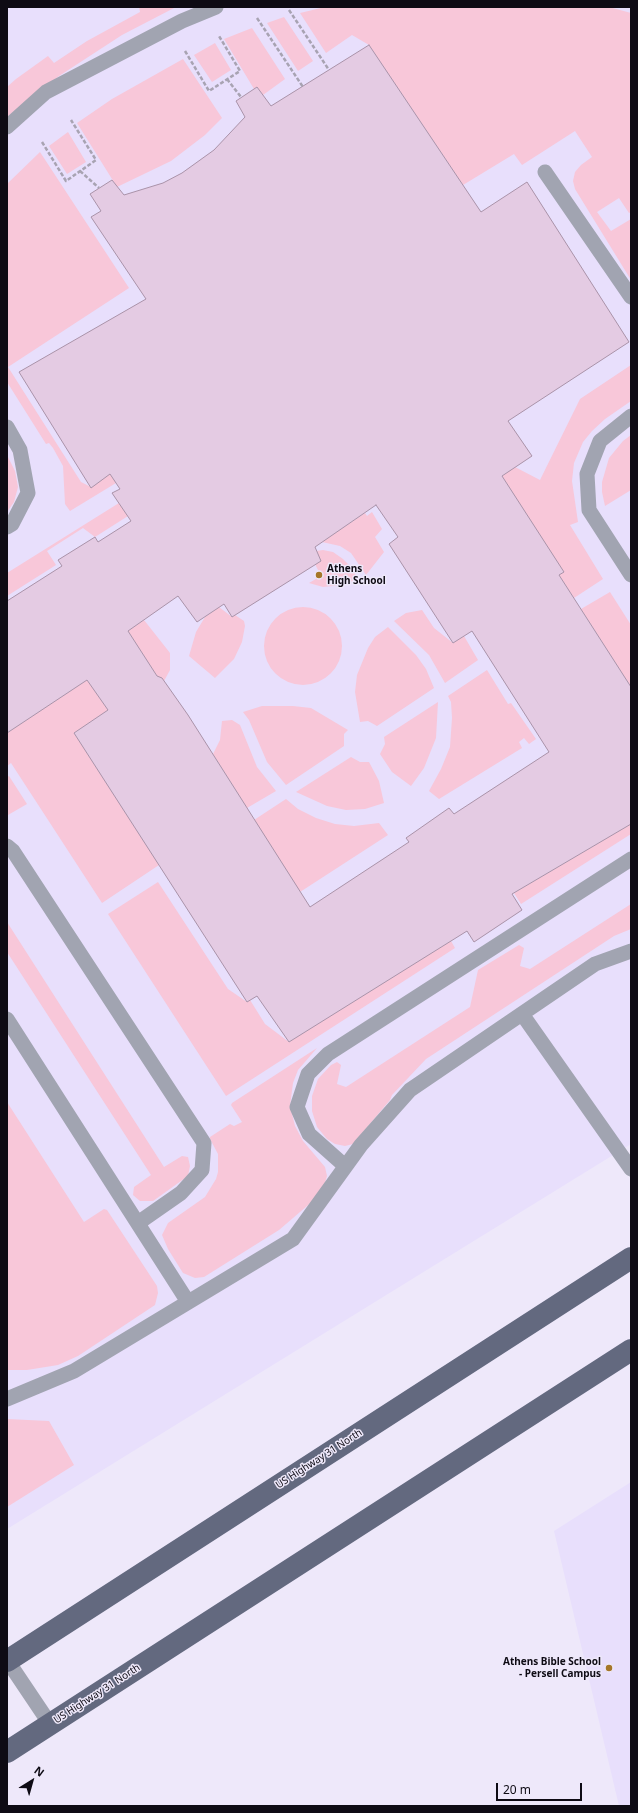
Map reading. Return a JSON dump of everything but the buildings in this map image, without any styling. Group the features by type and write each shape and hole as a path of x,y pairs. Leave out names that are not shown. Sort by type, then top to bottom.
{"main road":[{"name":"US Highway 31 North","path":"7,1660 631,1258"},
{"name":"US Highway 31 North","path":"7,1752 631,1350"}],"lane":[{"path":"7,127 46,92 182,21 216,7"},
{"path":"545,172 631,297"},
{"path":"631,416 600,441 587,474 588,510 631,575"},
{"path":"7,427 20,450 28,493 12,524 7,527"},
{"path":"7,846 13,851 204,1143 202,1170 181,1193 138,1223"},
{"path":"345,1166 309,1134 298,1107 308,1074 328,1054 631,859"},
{"path":"7,1399 74,1371 293,1239 361,1145 410,1090 595,964 631,951"},
{"path":"522,1014 631,1169"},
{"path":"7,1019 188,1302"},
{"path":"7,1660 50,1724"}],"path":[{"path":"289,10 329,70"},
{"path":"257,18 303,87"},
{"path":"184,51 209,91 240,71 218,36"},
{"path":"227,79 241,98"},
{"path":"42,142 66,181 96,160 71,120"},
{"path":"80,171 99,188"}],"shaded area":[{"name":"Athens High School","path":"7,7 631,7 631,1144 7,1529"},
{"path":"139,7 176,7 122,35 59,76 7,117 7,87 16,79 48,56 54,63 87,41 140,12"},
{"path":"325,7 609,7 631,13 631,212 629,213 619,198 597,212 611,231 631,219 631,280 575,189 573,181 575,172 581,165 592,157 575,131 522,165 514,154 463,185 369,45 352,35 326,53 300,13"},
{"path":"284,17 313,61 298,71 267,23"},
{"path":"252,28 285,79 263,95 257,87 254,89 224,39"},
{"path":"215,43 231,70 212,82 194,55"},
{"path":"183,59 222,118 205,135 171,161 117,187 77,123 112,99"},
{"path":"68,132 86,162 67,174 49,146"},
{"path":"40,152 129,288 8,367 81,482 91,487 110,474 116,483 70,511 65,504 63,466 53,448 49,443 46,444 7,382 7,184"},
{"path":"631,365 631,401 605,419 592,431 583,442 574,463 572,481 578,522 570,525 603,579 574,598 559,575 563,572 502,476 515,467 540,480 580,399"},
{"path":"631,435 631,490 605,506 602,492 602,482 609,458 623,441"},
{"path":"7,455 15,471 18,487 14,502 7,512"},
{"path":"119,503 128,516 95,537 83,528 47,551 56,565 7,596 7,573"},
{"path":"372,512 382,529 375,537 384,552 366,575 351,553 340,546 322,542 365,513 367,516"},
{"path":"323,550 333,552 343,559 351,567 358,579 343,585 323,587 309,583 321,576 315,564 321,561 316,551"},
{"path":"610,592 631,625 631,687 581,609"},
{"path":"219,607 232,617 235,615 244,621 245,626 242,642 234,659 215,678 189,656 196,632 205,617"},
{"path":"303,607 318,610 330,619 339,631 342,646 339,661 330,673 318,682 303,685 288,682 276,673 267,661 264,646 267,631 276,619 288,610"},
{"path":"422,610 434,628 453,643 464,636 478,660 445,683 429,655 394,621 406,613"},
{"path":"144,620 170,653 170,670 164,681 157,676 128,631"},
{"path":"388,627 416,655 426,669 434,688 377,726 368,721 360,722 355,692 357,675 368,648 375,637"},
{"path":"487,670 508,704 511,703 536,739 529,744 524,738 519,742 522,748 439,799 429,791 441,769 450,747 452,718 451,702 448,696"},
{"path":"87,680 108,710 74,733 159,865 102,903 11,763 7,766 7,733"},
{"path":"438,702 436,738 424,768 411,786 392,772 380,754 385,744 384,737"},
{"path":"262,706 293,706 311,708 348,730 344,734 344,746 286,785 267,762 249,720 243,712"},
{"path":"232,720 240,725 257,767 276,791 247,808 213,754 220,740 222,721"},
{"path":"351,757 360,762 369,762 379,781 384,803 365,809 346,810 327,806 296,792"},
{"path":"9,776 27,804 8,815 7,777"},
{"path":"286,799 298,809 316,818 335,824 354,826 379,823 388,835 300,892 254,820"},
{"path":"631,824 631,834 521,904 514,893"},
{"path":"158,882 228,989 247,1002 250,1000 265,1024 289,1042 451,941 455,948 226,1096 108,914"},
{"path":"631,904 631,929 614,936 426,1059 392,1095 390,1100 353,1144 345,1146 335,1144 327,1139 317,1127 312,1111 312,1096 318,1079 331,1065 337,1062 341,1065 337,1084 346,1087 470,1007 478,970 519,945 524,948 520,966 530,969"},
{"path":"7,922 164,1167 182,1156 188,1157 190,1166 188,1176 153,1201 140,1201 133,1195 134,1187 151,1175 7,952"},
{"path":"317,1048 298,1070 293,1083 290,1106 295,1126 303,1141 325,1167 327,1176 324,1186 314,1200 279,1230 204,1277 195,1278 183,1273 168,1249 162,1235 168,1223 205,1197 216,1179 218,1172 218,1154 210,1137 230,1124 234,1126 242,1122 231,1105 232,1103"},
{"path":"7,1102 84,1222 104,1209 107,1210 157,1286 158,1293 155,1305 78,1356 58,1365 27,1370 7,1370"},
{"path":"7,1419 49,1421 74,1465 7,1507"},
{"name":"Athens Bible School - Persell Campus","path":"631,1482 631,1806 619,1806 554,1531"}],"place":[{"name":"Athens High School","path":"319,575"},
{"name":"Athens Bible School - Persell Campus","path":"609,1668"}]}
